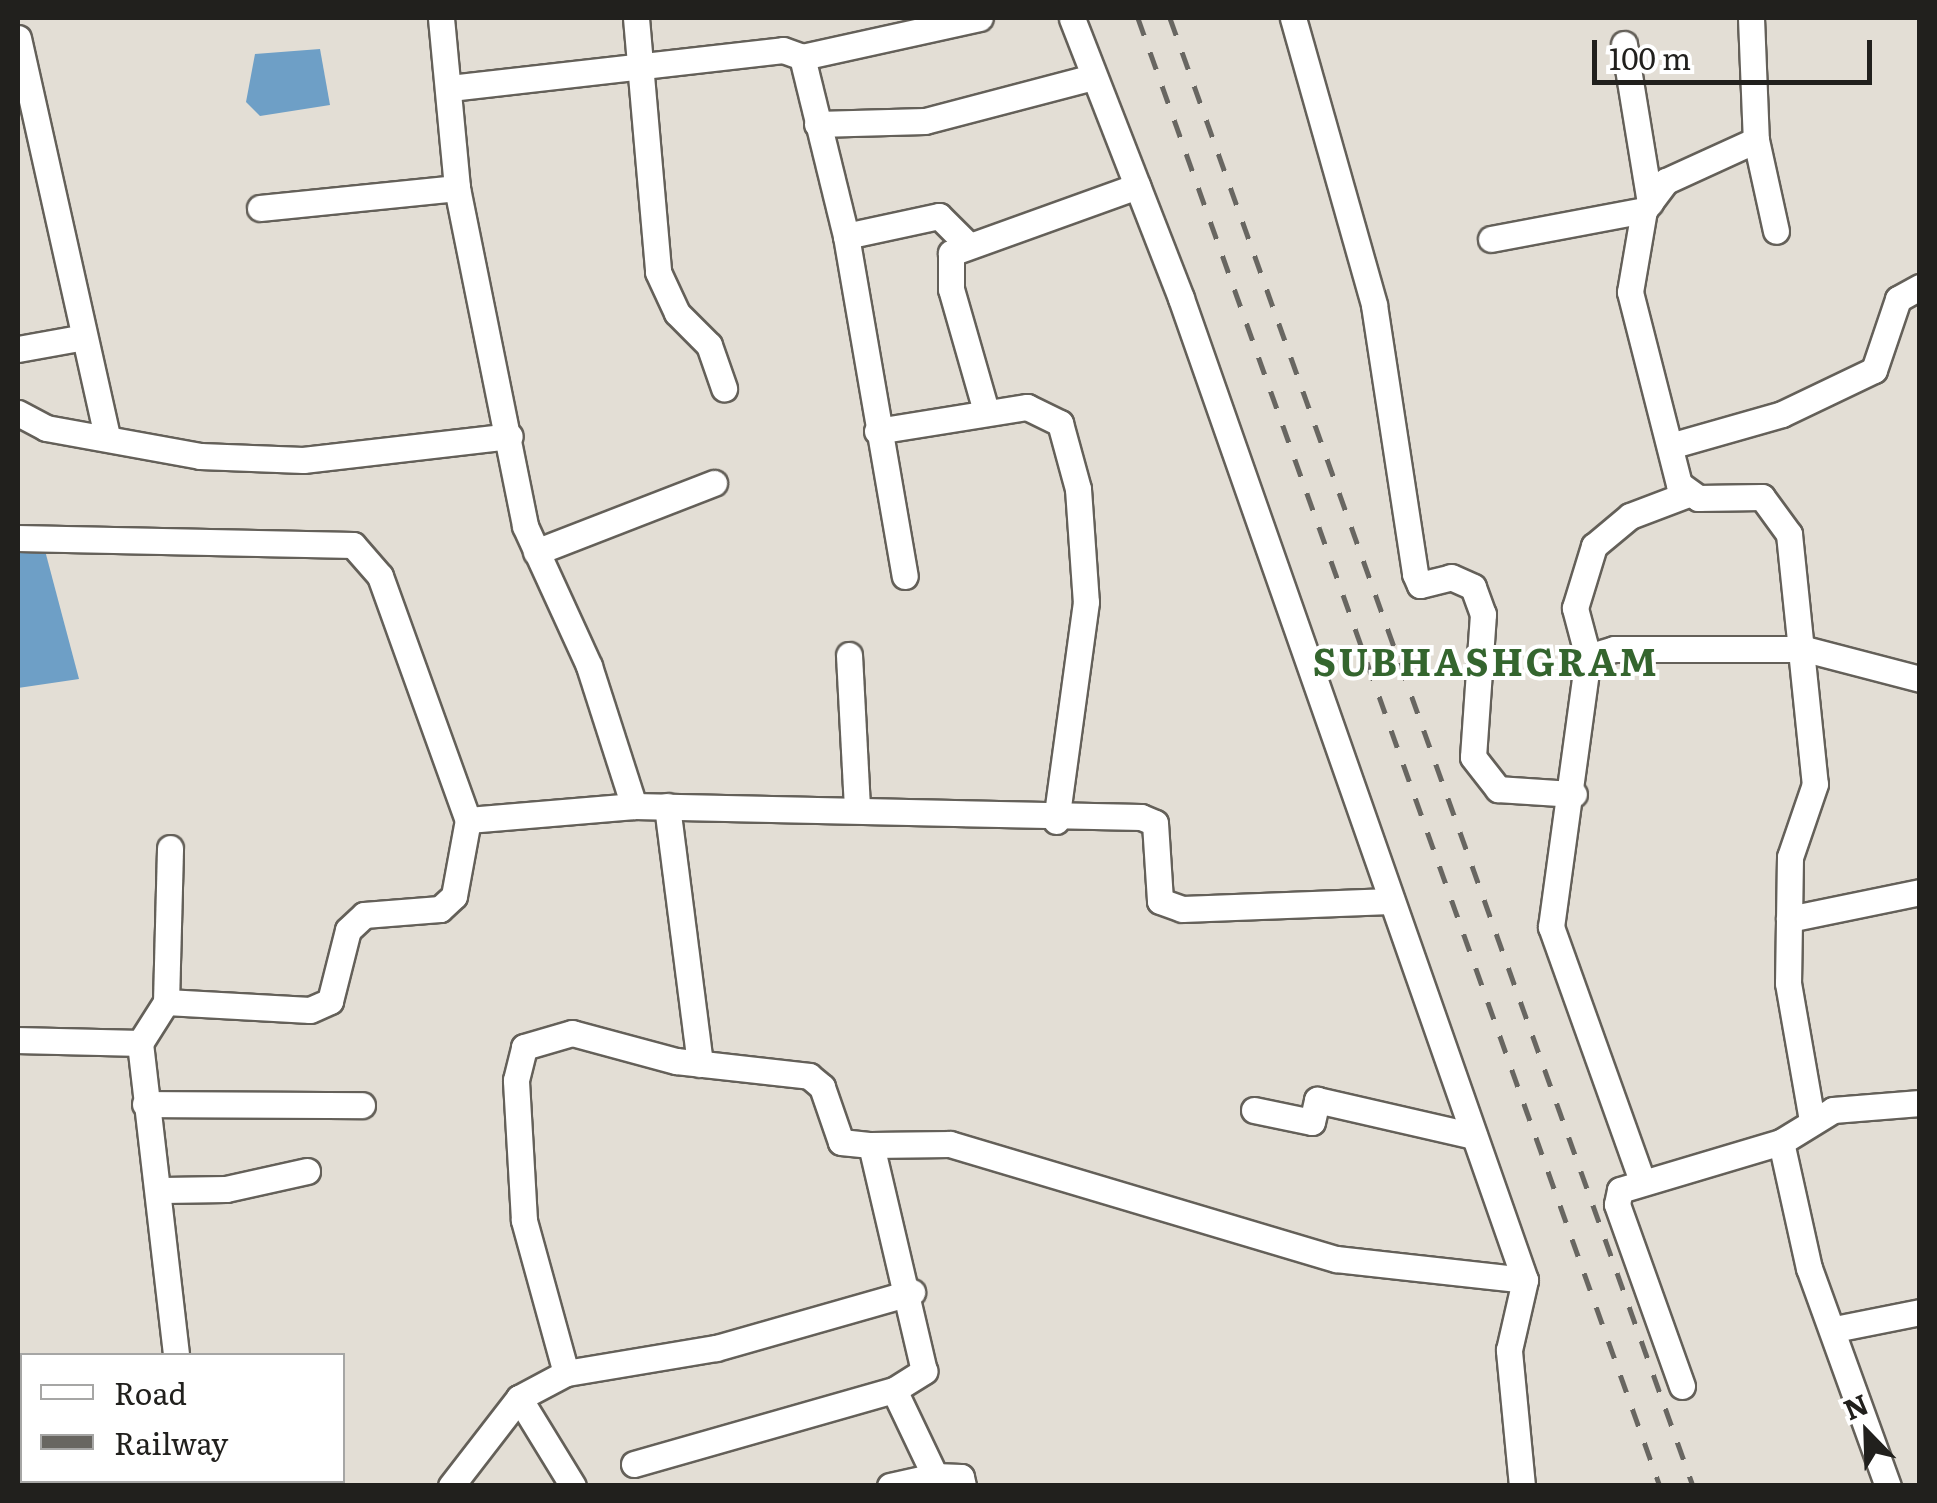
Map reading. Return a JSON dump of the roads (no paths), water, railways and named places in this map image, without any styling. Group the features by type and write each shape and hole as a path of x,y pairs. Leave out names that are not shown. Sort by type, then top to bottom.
{"street":[{"path":"441,18 458,188 536,552 590,666 634,806"},
{"path":"636,18 658,272 677,313 709,344 724,388"},
{"path":"450,88 638,74 783,50 802,57 980,18"},
{"path":"1072,18 1137,186 1526,1280 1509,1350 1522,1486"},
{"path":"1292,18 1374,305 1415,574 1420,585 1451,576 1473,586 1484,614 1474,756 1498,789 1574,794"},
{"path":"1751,18 1756,140 1776,231"},
{"path":"18,38 80,338 106,432"},
{"path":"1624,44 1647,206 1630,292 1670,446 1688,494"},
{"path":"802,57 846,236 905,576"},
{"path":"817,124 924,121 1093,77"},
{"path":"1491,238 1647,206 1691,165 1756,140"},
{"path":"986,411 951,289 951,252 964,242 1137,186"},
{"path":"260,208 458,188"},
{"path":"846,236 940,216 964,242"},
{"path":"1670,446 1782,414 1874,370 1898,300 1920,286"},
{"path":"18,350 80,338"},
{"path":"877,431 986,411 1051,412 1078,489 1086,602 1056,821"},
{"path":"18,413 46,428 106,432 200,456 303,460 510,436"},
{"path":"536,552 714,483"},
{"path":"1641,1178 1554,948 1588,657 1575,608 1594,546 1630,516 1688,494 1762,497 1776,507 1790,534 1805,648 1815,784 1796,828 1788,984 1812,1120"},
{"path":"18,538 353,546 380,576 468,820 454,896 440,909 364,915 348,930 330,1001 310,1010 166,1002"},
{"path":"1588,657 1614,649 1805,648 1920,679"},
{"path":"849,655 857,808"},
{"path":"468,820 667,806 857,808 1155,823 1160,901 1182,909 1390,902"},
{"path":"667,806 700,1064"},
{"path":"170,848 166,1002 140,1043 145,1104 163,1190 176,1353"},
{"path":"1789,919 1920,892"},
{"path":"566,1373 524,1220 519,1056 538,1040 572,1033 700,1064 809,1076 841,1142 950,1144 1336,1259 1526,1280"},
{"path":"18,1040 140,1043"},
{"path":"1254,1110 1312,1122 1317,1100 1474,1136"},
{"path":"1682,1386 1617,1204 1620,1190 1641,1178 1781,1142 1812,1120 1920,1102"},
{"path":"145,1104 362,1105"},
{"path":"1781,1142 1809,1268 1835,1329 1888,1486"},
{"path":"634,1464 894,1390 924,1371 912,1292 871,1145"},
{"path":"163,1190 226,1190 307,1171"},
{"path":"452,1486 519,1398 566,1373 716,1348 912,1292"},
{"path":"1835,1329 1920,1312"},
{"path":"894,1390 936,1476"},
{"path":"519,1398 573,1486"},
{"path":"890,1486 936,1476 960,1477 963,1486"}],"water":[{"path":"320,49 330,105 260,116 246,102 255,54"},
{"path":"43,543 79,679 18,688 18,547"}],"railway":[{"path":"1138,18 1660,1486"},
{"path":"1170,18 1693,1486"}],"district":[{"name":"SUBHASHGRAM","path":"1486,660"}]}
